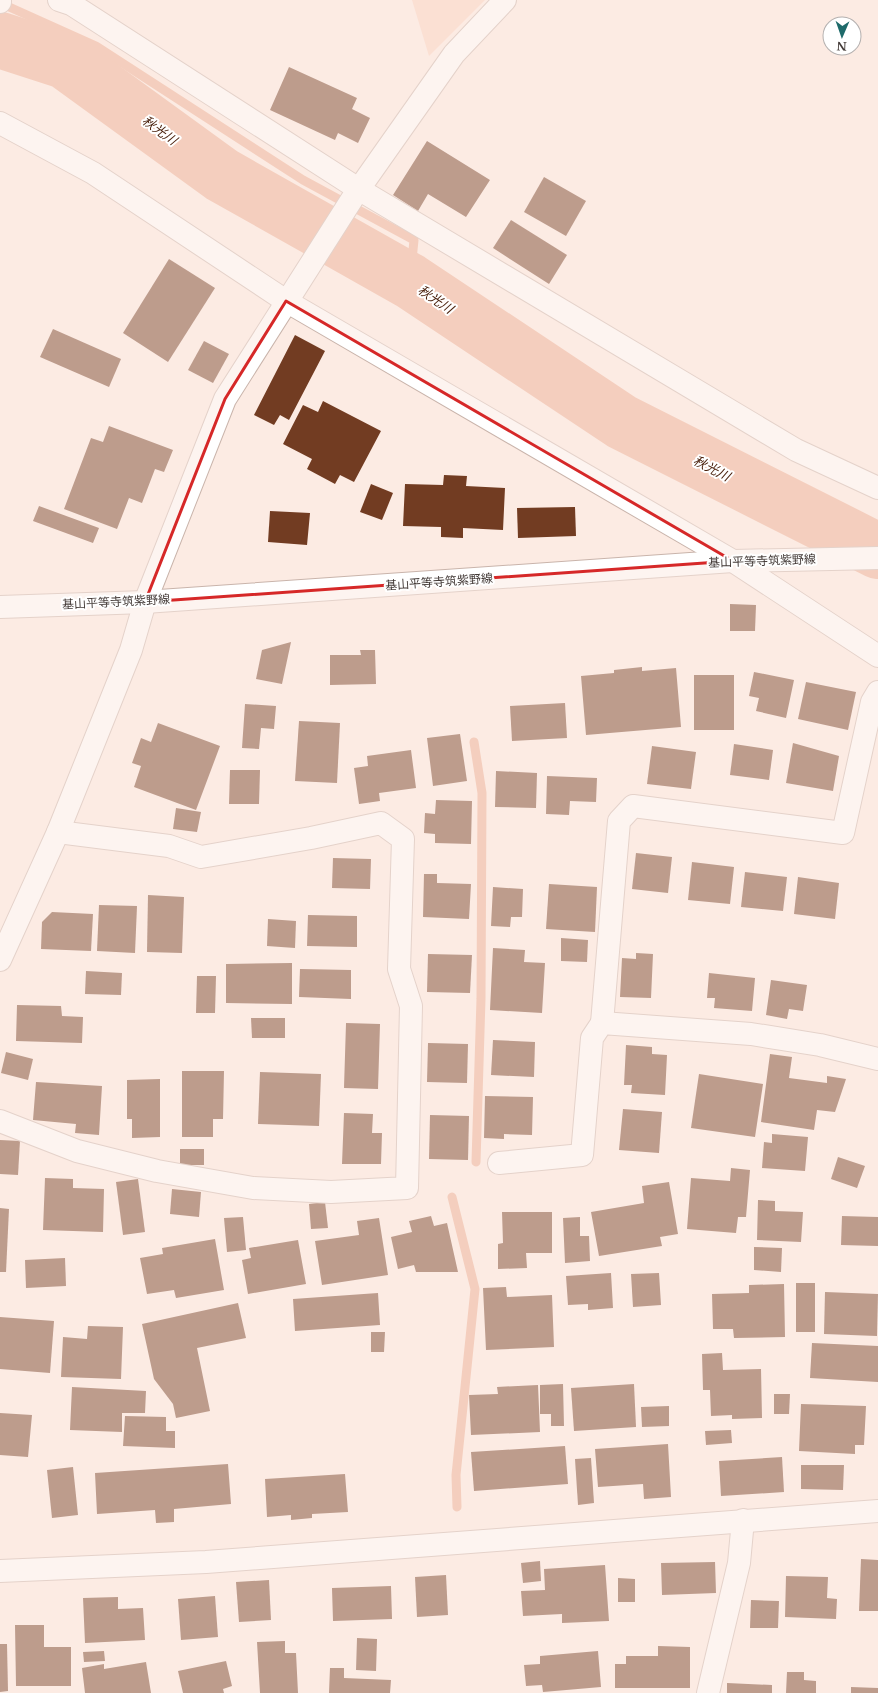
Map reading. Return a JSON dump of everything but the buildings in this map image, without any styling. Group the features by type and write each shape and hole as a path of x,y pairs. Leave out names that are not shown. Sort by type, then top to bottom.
{"street":[{"path":"59,0 71,4 357,193 796,450 878,488"},
{"path":"0,960 58,832 131,650 145,602 225,399 357,193 454,54 504,0"},
{"path":"0,123 93,173 290,296 733,561 878,656"},
{"name":"基山平等寺筑紫野線","path":"0,607 145,602 733,561 878,558"},
{"path":"499,1163 582,1155 592,1038 602,1023 619,821 633,806 843,833 872,702 878,692"},
{"path":"0,1122 77,1151 157,1171 253,1188 331,1192 407,1188 411,1006 399,969 403,839 382,823 312,838 201,857 169,846 58,832"},
{"path":"602,1023 751,1034 820,1045 878,1059"},
{"path":"0,1571 206,1562 878,1510"},
{"path":"708,1693 739,1563 743,1520"}],"highlighted area":[{"path":"286,301 733,561 145,602 225,399"}],"shaded area":[{"path":"412,0 485,0 429,56"}],"waterway":[{"path":"0,4 96,46 303,180 414,240 410,281"},
{"name":"秋光川","path":"0,40 65,61 222,175 410,281 622,422 878,551"},
{"path":"474,742 482,793 481,999 476,1162"},
{"path":"452,1197 475,1289 456,1475 457,1507"}]}
